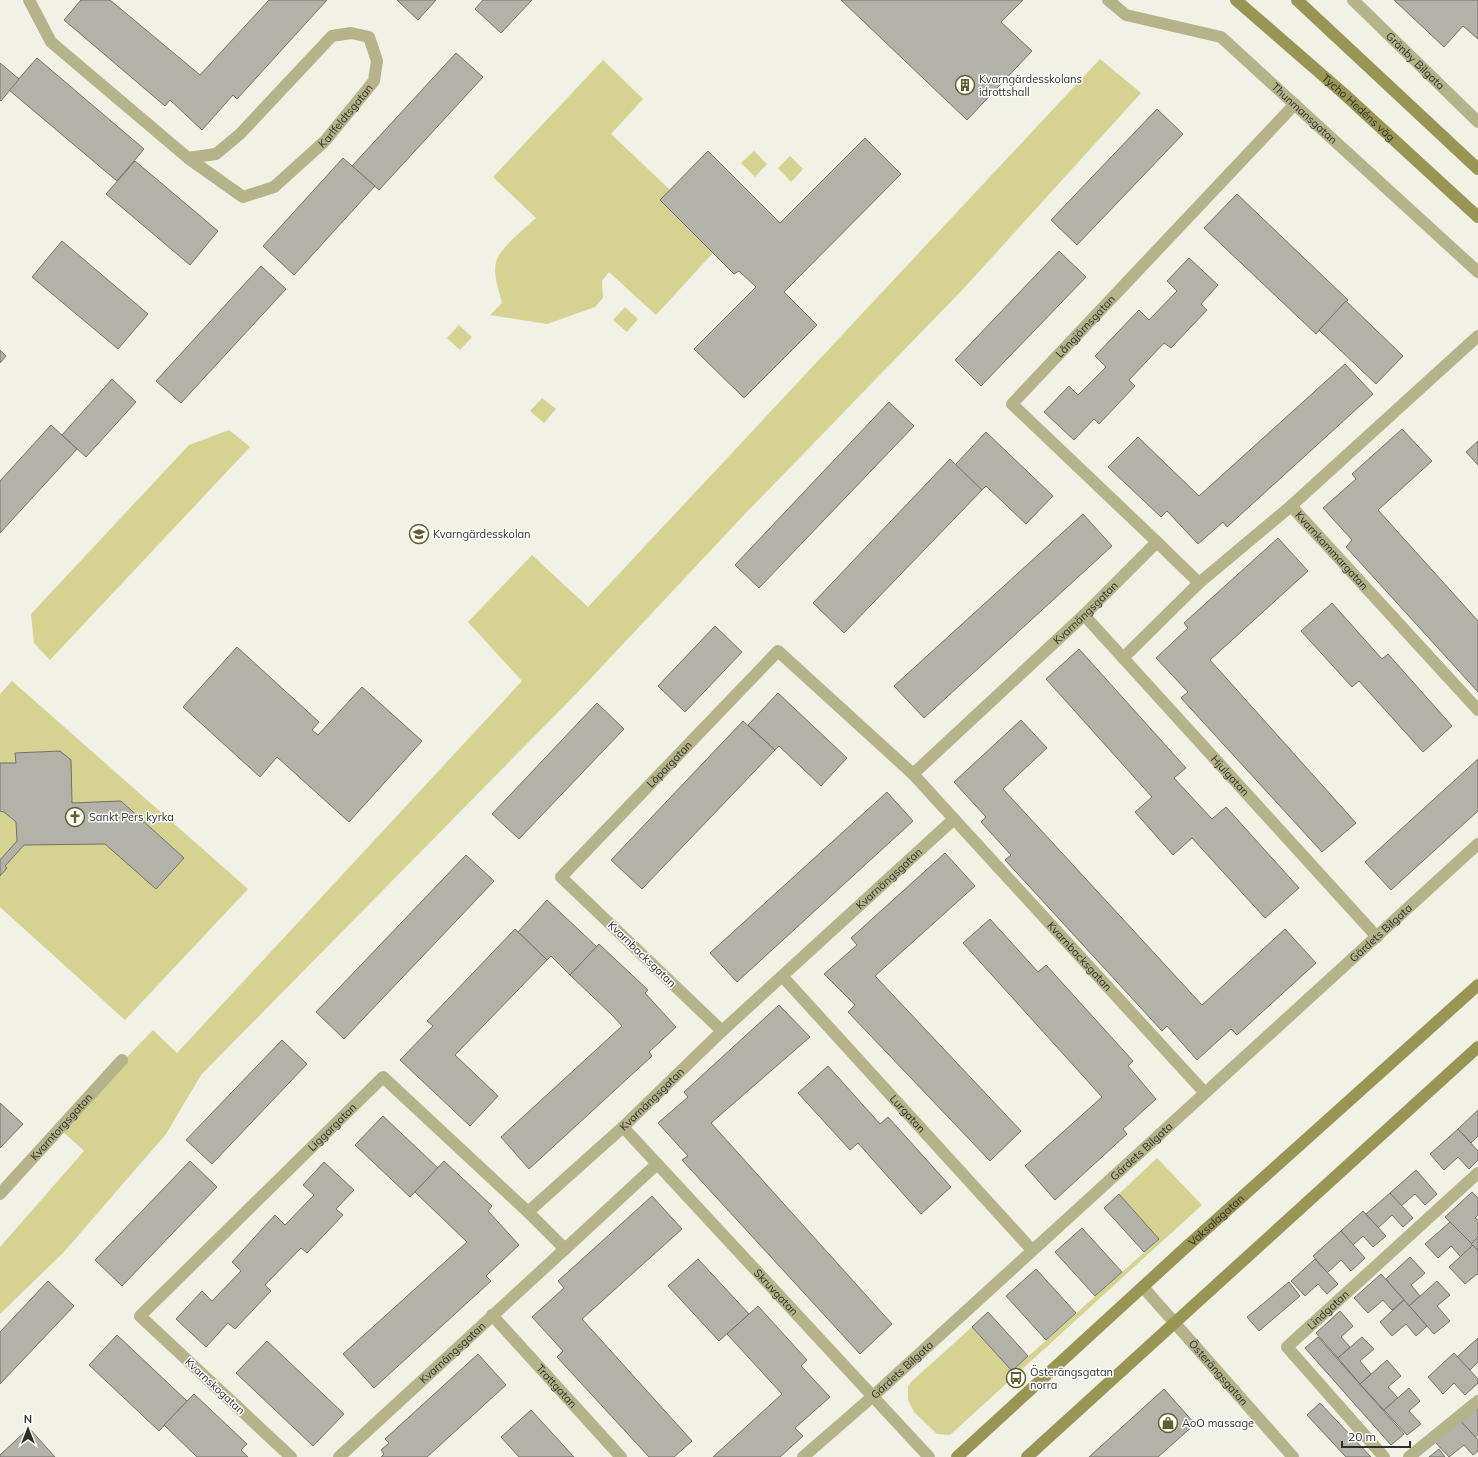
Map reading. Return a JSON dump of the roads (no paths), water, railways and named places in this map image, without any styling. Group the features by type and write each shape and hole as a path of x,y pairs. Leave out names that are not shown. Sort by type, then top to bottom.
{"main road":[{"name":"Tycho Hedéns väg","path":"1236,0 1342,93 1478,217"},
{"path":"1297,0 1478,169"},
{"name":"Vaksalagatan","path":"957,1457 1478,985"},
{"path":"1027,1457 1478,1047"}],"street":[{"name":"Karlfeldtsgatan","path":"29,0 51,42 188,158 243,197 274,187 325,142 374,80 378,61 369,37 351,33 332,36 240,134 216,154 188,158"},
{"name":"Thunmansgatan","path":"1108,0 1126,16 1221,37 1478,272"},
{"name":"Gränby Bilgata","path":"1353,0 1478,122"},
{"name":"Långjärnsgatan","path":"1157,542 1012,404 1295,104"},
{"name":"Kvarnkammargatan","path":"1478,336 1291,506 1478,710"},
{"path":"1123,658 1199,583 1291,506"},
{"path":"1157,542 1199,583"},
{"name":"Kvarnängsgatan","path":"913,774 1084,615 1157,542"},
{"name":"Hjulgatan","path":"1084,615 1377,937"},
{"name":"Löpargatan","path":"561,877 778,651 913,774"},
{"path":"913,774 954,819"},
{"name":"Kvarnängsgatan","path":"528,1212 623,1127 722,1031 783,977 954,819"},
{"name":"Kvarnbacksgatan","path":"954,819 1205,1093"},
{"name":"Gärdets Bilgata","path":"803,1457 872,1397 1478,844"},
{"name":"Kvarnbacksgatan","path":"561,877 722,1031"},
{"name":"Lurgatan","path":"783,977 1032,1250"},
{"name":"Kvarntorgsgatan","path":"0,1194 122,1060"},
{"name":"Liggargatan","path":"140,1316 383,1077 528,1212"},
{"name":"Skruvgatan","path":"623,1127 929,1457"},
{"name":"Kvarnängsgatan","path":"339,1457 657,1164"},
{"name":"Lindgatan","path":"1384,1457 1287,1347 1478,1173"},
{"path":"528,1212 565,1249"},
{"name":"Österängsgatan","path":"1143,1287 1293,1457"},
{"name":"Trattgatan","path":"492,1315 621,1457"},
{"name":"Kvarnskogatan","path":"140,1316 291,1457"},
{"path":"1409,1457 1478,1401"}],"place":[{"name":"Kvarngärdesskolans idrottshall","path":"965,85"},
{"name":"Kvarngärdesskolan","path":"419,534"},
{"name":"Sankt Pers kyrka","path":"75,817"},
{"name":"Österängsgatan norra","path":"1016,1378"},
{"name":"AoO massage","path":"1168,1423"}]}
